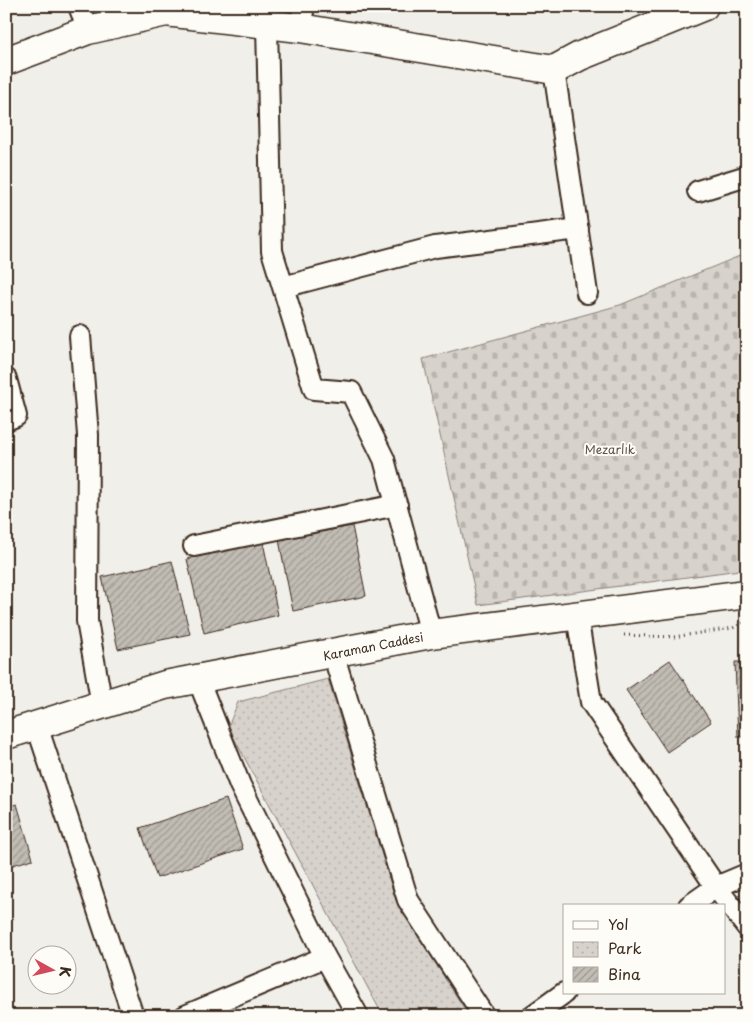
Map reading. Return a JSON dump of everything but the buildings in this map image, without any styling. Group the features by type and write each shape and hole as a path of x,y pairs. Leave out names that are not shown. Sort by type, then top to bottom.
{"main road":[{"path":"6,61 83,18 166,12 267,25 302,17 554,70 580,56 704,6"},
{"name":"Karaman Caddesi","path":"6,735 165,685 431,634 747,594"}],"street":[{"path":"267,25 272,251 314,389 351,392 384,459 431,634"},
{"path":"554,70 587,292"},
{"path":"698,192 747,176"},
{"path":"283,287 435,247 578,229"},
{"path":"80,336 88,436 88,621 102,705"},
{"path":"6,379 16,416 6,420"},
{"path":"194,546 397,505"},
{"path":"576,616 591,702 716,887 747,928"},
{"path":"333,653 408,900 484,1016"},
{"path":"198,679 240,785 325,957 358,1016"},
{"path":"38,726 133,1016"},
{"path":"692,904 716,887 747,874"},
{"path":"185,1016 325,957"},
{"path":"532,1016 563,994"}],"path":[{"path":"621,634 629,636 674,637 733,628 747,621"}],"green space":[{"name":"Mezarlık","path":"747,253 747,569 478,605 423,359 620,305"},
{"path":"328,679 396,901 469,1016 383,1016 228,727 238,702"}]}
